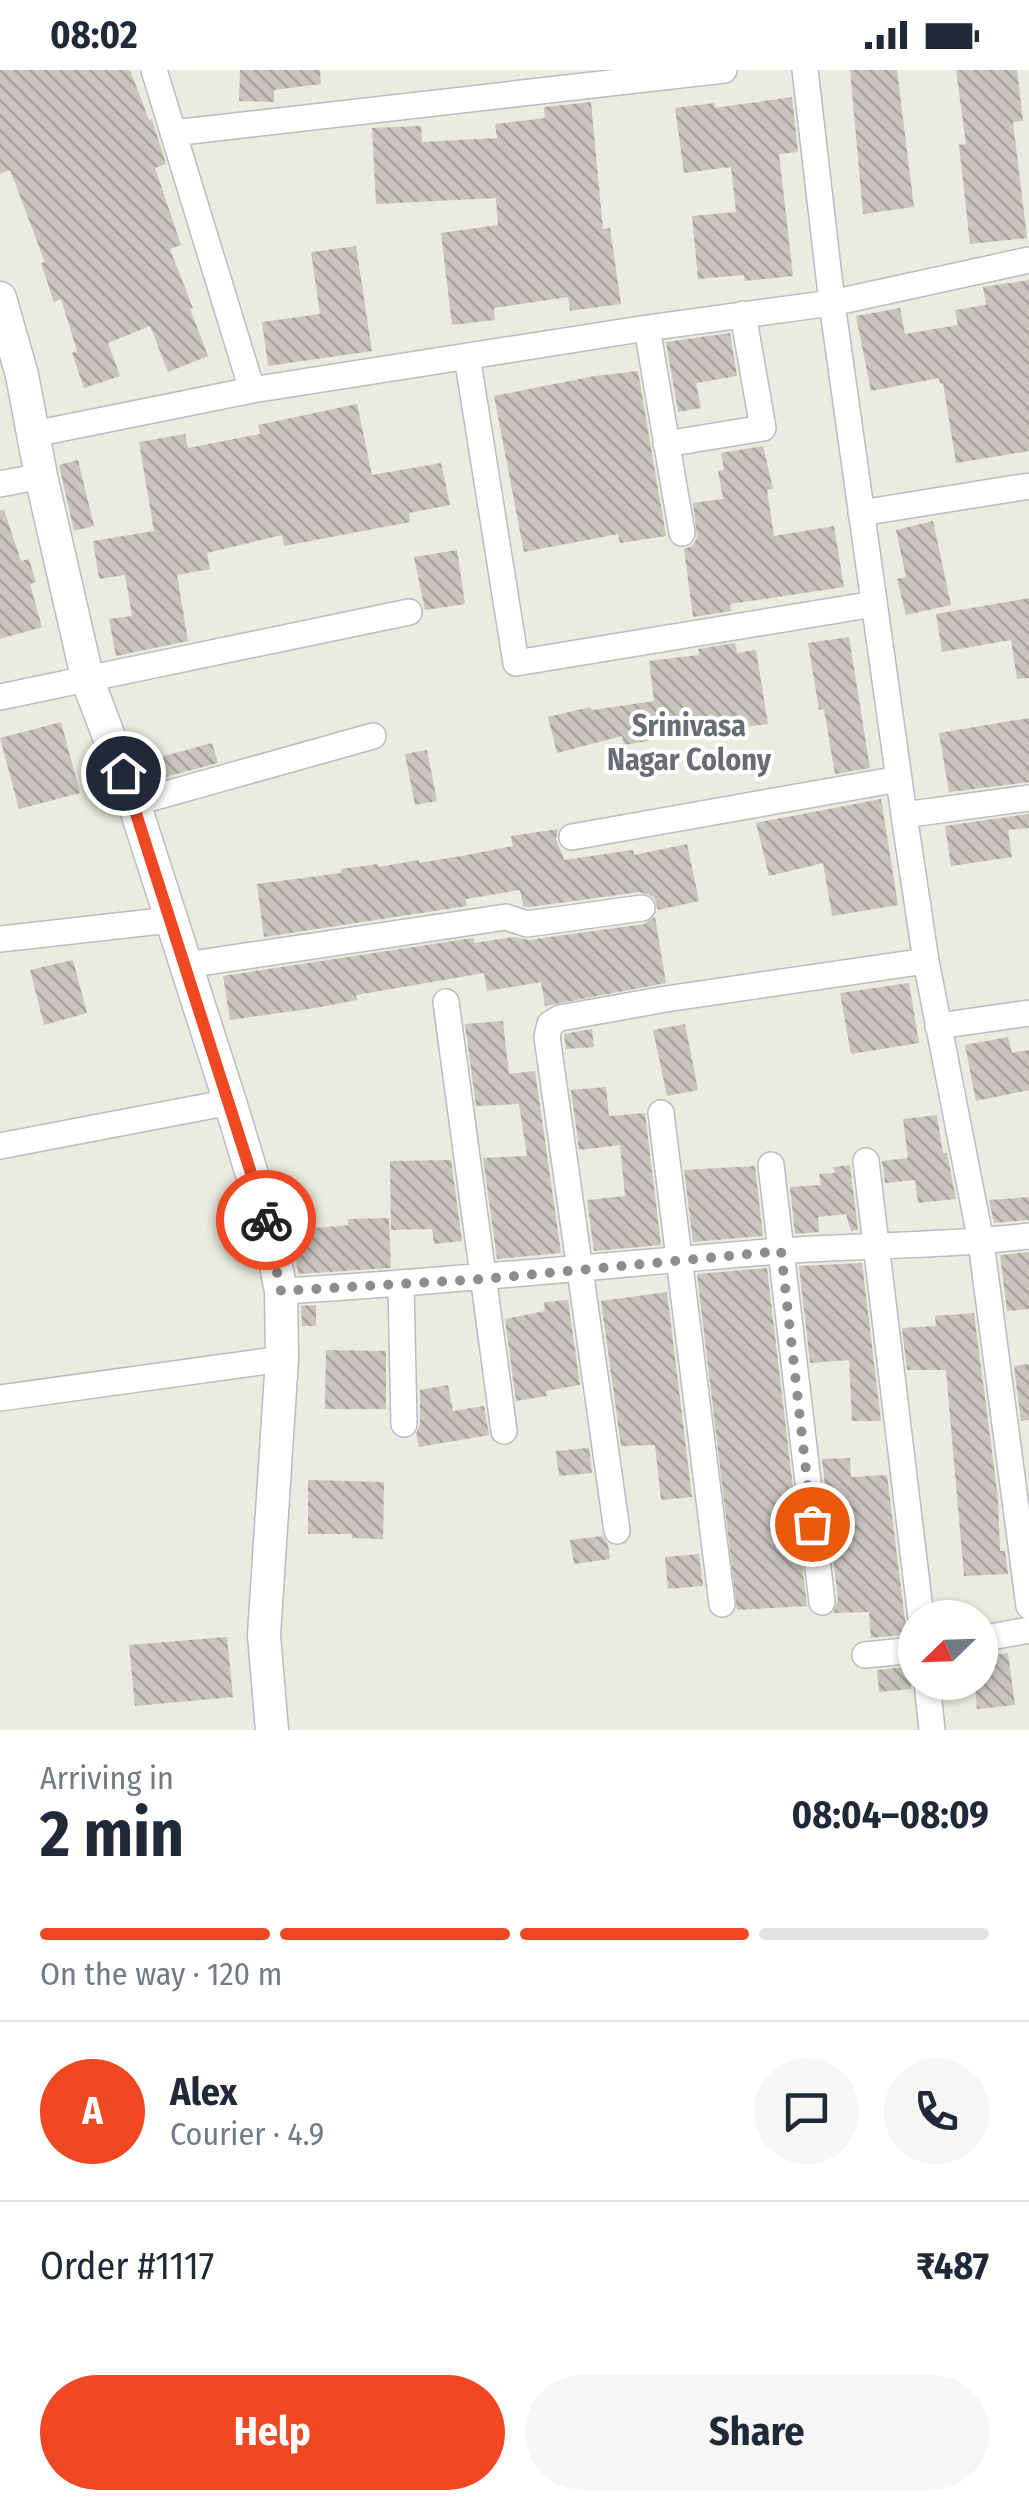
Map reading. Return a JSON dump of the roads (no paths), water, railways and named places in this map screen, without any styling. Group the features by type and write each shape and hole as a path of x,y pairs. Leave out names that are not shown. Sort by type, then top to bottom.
{"street":[{"path":"154,70 252,390"},
{"path":"173,133 724,70"},
{"path":"804,70 832,303 904,815 926,960 981,1242 1029,1606"},
{"path":"34,434 252,390 832,303 1029,260"},
{"path":"0,298 11,376 34,434 88,681 134,803 230,1102 268,1227 281,1291 282,1359 264,1635 272,1730"},
{"path":"666,444 763,428 742,314"},
{"path":"647,328 682,533"},
{"path":"467,356 516,663 874,604"},
{"path":"0,484 41,476"},
{"path":"862,513 1029,486"},
{"path":"0,697 408,612"},
{"path":"134,803 373,736"},
{"path":"572,837 899,779"},
{"path":"904,815 1029,798"},
{"path":"186,965 506,917 527,924 642,908"},
{"path":"0,940 170,920"},
{"path":"617,1532 578,1271 548,1037 550,1024 560,1018 666,999 926,960"},
{"path":"446,1002 504,1432"},
{"path":"938,1026 1029,1012"},
{"path":"0,1146 230,1102"},
{"path":"662,1113 722,1604"},
{"path":"866,1161 919,1600"},
{"path":"771,1165 822,1602"},
{"path":"281,1291 484,1279 781,1251 981,1242 1029,1236"},
{"path":"401,1285 404,1424"},
{"path":"0,1398 282,1359"},
{"path":"998,1636 1029,1630"},
{"path":"865,1655 898,1652"},
{"path":"930,1700 932,1730"}],"district":[{"name":"Srinivasa Nagar Colony","path":"689,743"}]}
